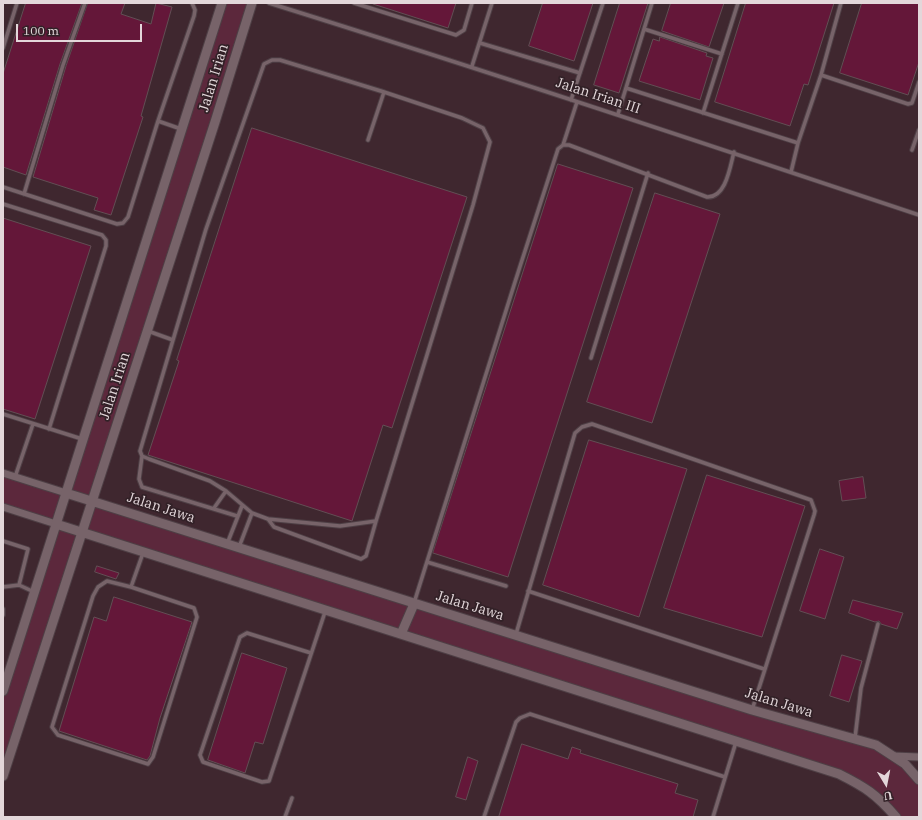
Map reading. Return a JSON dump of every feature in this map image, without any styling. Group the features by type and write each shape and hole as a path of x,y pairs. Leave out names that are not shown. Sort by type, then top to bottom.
{"street":[{"name":"Jalan Irian","path":"3,691 222,3"},
{"name":"Jalan Irian","path":"3,776 215,122 252,3"},
{"name":"Jalan Jawa","path":"3,474 92,500 414,604 752,710 856,738 876,745 893,756 905,764 919,780"},
{"path":"3,507 143,553 839,774 866,787 881,799 896,817"},
{"path":"401,634 414,604"},
{"path":"893,756 919,757"}],"lane":[{"path":"3,48 17,3"},
{"path":"24,194 63,65 84,3"},
{"path":"3,187 117,224 123,223 128,217 158,121 195,13 192,3"},
{"name":"Jalan Irian III","path":"269,3 472,66 577,102 734,152 919,216"},
{"path":"354,3 456,35 464,30 472,3"},
{"path":"472,66 492,3"},
{"path":"571,100 604,3"},
{"path":"618,114 652,3"},
{"path":"703,113 738,3"},
{"path":"791,172 798,143 821,75 841,3"},
{"path":"644,29 722,54"},
{"path":"480,44 580,73"},
{"path":"237,516 142,486 139,479 142,456 140,451 206,229 264,64 272,60 280,60 384,92 469,122 483,128 490,142 366,556 361,559 274,527 268,519"},
{"path":"821,75 908,104 912,103 919,82"},
{"path":"626,88 798,143"},
{"path":"368,140 384,92"},
{"path":"414,604 558,149 563,145 577,102"},
{"path":"158,121 182,130"},
{"path":"912,150 919,130"},
{"path":"563,145 569,145 707,197 712,197 722,190 734,152"},
{"path":"591,358 648,174"},
{"path":"3,204 102,235 106,240 106,246 50,429"},
{"path":"147,330 173,340"},
{"path":"3,414 83,439"},
{"path":"15,477 33,424"},
{"path":"515,635 575,433 582,426 592,424 811,500 815,511 814,515 752,710"},
{"path":"142,456 210,481 226,491 252,513 268,519 340,526 376,521"},
{"path":"214,508 226,491"},
{"path":"227,544 242,506"},
{"path":"239,547 252,513"},
{"path":"3,541 28,549 19,585"},
{"path":"131,587 143,553"},
{"path":"427,562 506,586"},
{"path":"107,581 131,587 194,608 197,617 153,757 148,764 58,735 52,728 93,596 98,586 107,581"},
{"path":"3,587 19,585 35,592"},
{"path":"528,591 764,669"},
{"path":"3,609 3,615"},
{"path":"311,653 246,633 240,636 200,755 203,762 262,782 269,780 325,611"},
{"path":"856,738 861,688 878,624"},
{"path":"484,817 516,722 520,718 530,714 725,777"},
{"path":"713,817 736,741"},
{"path":"285,817 292,798"}],"shaded area":[{"path":"3,3 919,3 919,817 3,817"},
{"path":"222,3 252,3 93,500 876,745 919,780 919,817 896,817 866,787 82,532 3,776 3,691 56,524 81,532 92,500 66,493"},
{"path":"3,472 66,493 56,524 3,507"}],"building":[{"path":"26,3 82,3 60,64 26,175 3,167 3,74"},
{"path":"88,3 125,3 121,14 151,24 156,3 172,7 141,116 143,117 111,215 94,210 98,198 33,177 66,66"},
{"path":"373,3 456,3 448,28"},
{"path":"543,3 593,3 574,61 529,46"},
{"path":"620,3 648,3 619,93 594,85"},
{"path":"671,3 724,3 709,47 662,31"},
{"path":"746,3 834,3 808,85 804,84 790,126 715,102"},
{"path":"862,3 919,3 919,62 908,95 840,73"},
{"path":"660,37 707,53 706,56 713,58 700,100 639,81 653,39 659,41"},
{"path":"252,128 467,197 392,428 383,425 352,521 148,455"},
{"path":"558,164 633,188 508,577 433,553"},
{"path":"655,193 720,214 652,423 587,402"},
{"path":"3,218 91,246 35,419 3,409"},
{"path":"589,440 687,469 639,617 543,585"},
{"path":"707,475 805,506 762,637 664,608"},
{"path":"863,477 866,498 842,501 839,481"},
{"path":"820,549 844,557 825,619 800,611"},
{"path":"97,566 119,573 116,579 95,572"},
{"path":"114,597 192,622 160,718 150,756 147,760 59,731 94,617 106,621"},
{"path":"853,600 903,613 897,629 881,624 879,621 875,622 849,613"},
{"path":"242,653 287,668 263,744 255,742 245,773 208,760"},
{"path":"842,655 862,661 849,702 830,696"},
{"path":"522,744 568,759 572,747 581,750 580,753 678,784 675,793 698,800 693,817 499,817"},
{"path":"468,757 478,761 466,800 456,797"}]}
